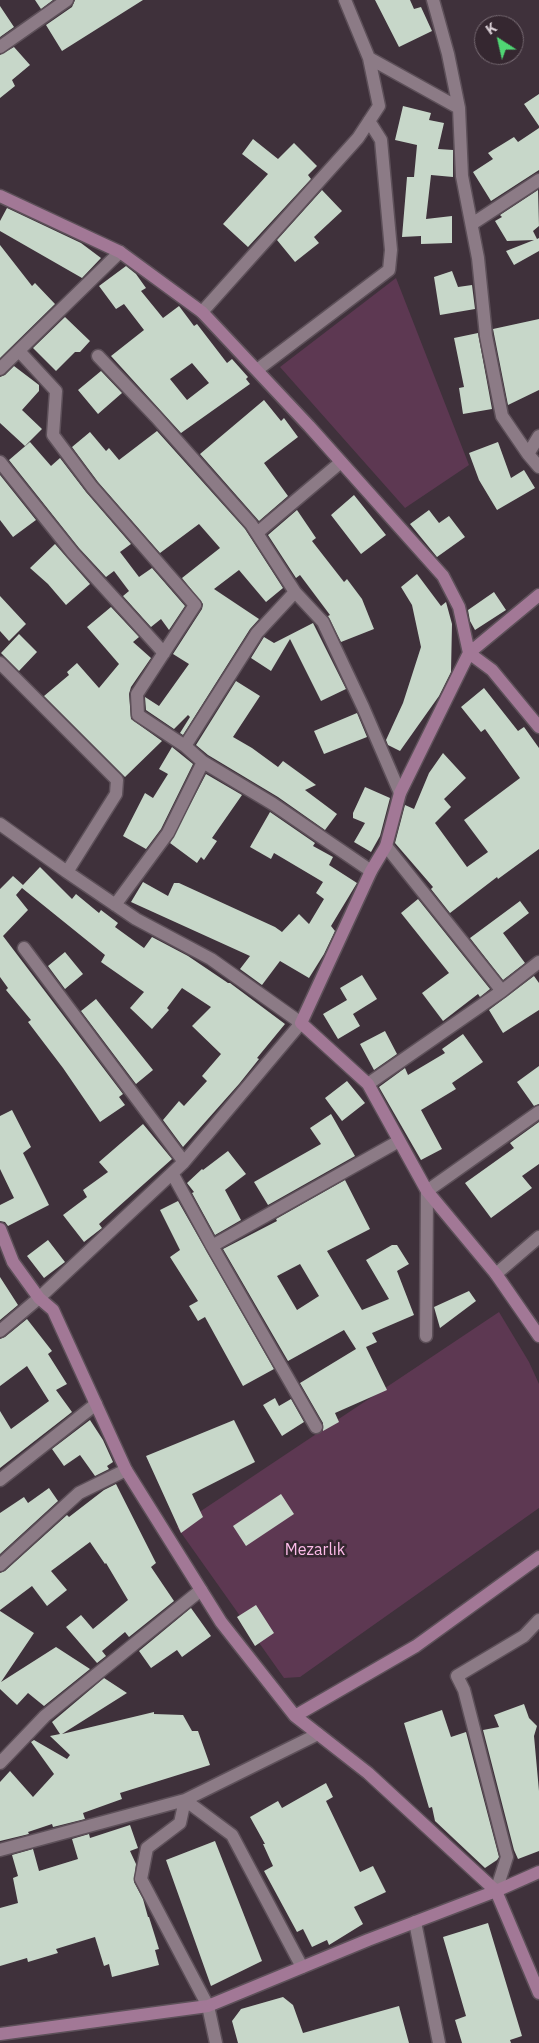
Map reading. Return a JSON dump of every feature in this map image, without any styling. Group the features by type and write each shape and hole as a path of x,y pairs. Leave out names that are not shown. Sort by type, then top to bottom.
{"street":[{"path":"0,47 67,0"},
{"path":"202,312 358,138 379,106 369,58 345,0"},
{"path":"434,0 459,108 462,176 478,258 486,336 502,416 528,454 539,466"},
{"path":"369,58 459,108"},
{"path":"257,370 389,270 390,250 381,140 369,121"},
{"path":"472,224 539,180"},
{"path":"1,198 120,252 202,312 257,370 443,576 460,606 469,653 492,670 539,727"},
{"path":"0,369 120,252"},
{"path":"18,351 56,391 53,435 92,487 195,606 137,694 138,715 185,746 203,762 273,804 371,871"},
{"path":"98,356 156,417 257,533 295,592 323,622 363,706 400,793"},
{"path":"528,454 539,436"},
{"path":"0,462 73,553 164,653"},
{"path":"257,533 340,462"},
{"path":"185,746 257,633 295,592"},
{"path":"0,1331 39,1298 184,1162 300,1023 371,871 386,846 400,793 469,653 539,595"},
{"path":"0,663 117,780 116,794 67,872"},
{"path":"115,905 168,833 203,762"},
{"path":"0,824 136,919 211,959 300,1023 368,1084 427,1191 496,1274 539,1336"},
{"path":"386,846 502,991"},
{"path":"24,948 184,1162"},
{"path":"368,1084 502,991 539,962"},
{"path":"427,1191 539,1112"},
{"path":"212,1246 400,1141"},
{"path":"172,1173 316,1427"},
{"path":"426,1336 427,1191"},
{"path":"0,1229 13,1262 39,1298 53,1310 126,1470 221,1622 296,1716 368,1773 496,1891 539,1993"},
{"path":"496,1274 539,1237"},
{"path":"0,1480 96,1404"},
{"path":"0,1566 79,1493 126,1470"},
{"path":"296,1716 416,1646 539,1557"},
{"path":"0,1763 45,1716 201,1590"},
{"path":"496,1891 507,1857 464,1690 457,1676 524,1636 539,1620"},
{"path":"0,1850 185,1800 318,1734"},
{"path":"185,1800 232,1835 302,1967"},
{"path":"185,1800 180,1823 147,1848 141,1879 208,2006 216,2043"},
{"path":"0,2034 208,2006 539,1872"},
{"path":"415,1922 439,2043"}],"green space":[{"path":"396,278 469,465 405,508 280,367"},
{"name":"Mezarlık","path":"499,1312 529,1362 539,1384 539,1508 300,1677 284,1678 177,1527"}],"building":[{"path":"35,0 53,0 41,9"},
{"path":"75,0 143,0 62,51 46,25 72,7"},
{"path":"375,0 410,0 414,9 421,7 432,31 399,47"},
{"path":"0,6 14,27 0,37"},
{"path":"14,47 30,65 12,80 15,86 0,98 0,55"},
{"path":"539,94 539,126 524,104"},
{"path":"403,106 431,113 429,120 444,123 438,149 453,150 453,177 431,175 426,219 452,216 452,243 421,244 421,236 402,237 407,177 414,177 417,145 395,140"},
{"path":"539,128 539,170 491,201 473,172 493,159 488,153 514,137 518,142"},
{"path":"253,139 278,159 294,143 317,166 308,175 311,179 248,247 223,224 268,174 242,154"},
{"path":"322,190 342,211 314,237 319,243 295,262 277,240"},
{"path":"538,190 539,226 533,231 537,239 539,238 539,251 514,265 506,251 534,240 507,241 495,221 502,217 500,215"},
{"path":"7,208 81,243 101,258 82,278 0,231 0,221"},
{"path":"0,245 32,286 35,283 55,304 0,358"},
{"path":"126,266 136,274 146,288 141,291 163,318 179,306 194,326 197,324 227,363 232,359 248,377 246,379 250,384 181,433 111,356 144,330 124,304 116,309 99,286","holes":["192,363 209,383 187,400 170,379"]},
{"path":"452,271 458,287 472,285 475,309 440,315 434,277"},
{"path":"65,317 90,341 80,352 75,352 56,371 33,348"},
{"path":"539,319 539,390 508,405 493,329"},
{"path":"478,333 492,409 463,414 459,388 464,387 454,338"},
{"path":"14,366 39,385 39,391 22,410 42,429 25,446 0,423 0,377 5,375"},
{"path":"101,371 122,393 98,414 78,390"},
{"path":"264,400 281,421 284,418 298,437 264,463 288,496 259,521 200,454"},
{"path":"157,431 245,529 283,588 266,602 239,570 214,589 259,619 250,629 183,735 180,733 190,717 188,715 174,729 146,710 145,697 159,706 189,664 173,654 202,609 203,604 182,578 220,548 199,524 160,553 98,482 72,447 90,432 106,451 109,448 119,460"},
{"path":"30,442 51,466 60,458 86,492 131,544 120,552 139,577 152,568 185,606 169,630 161,619 151,627 123,596 129,591 114,571 106,577 79,548 9,460"},
{"path":"498,442 511,478 524,470 535,488 497,510 479,480 469,453"},
{"path":"0,475 36,520 13,537 0,520"},
{"path":"354,495 386,535 361,554 331,515"},
{"path":"297,510 316,538 312,541 344,582 347,579 362,599 374,629 341,642 328,616 330,615 300,575 296,578 268,535"},
{"path":"429,510 439,523 449,516 465,537 437,557 410,524"},
{"path":"55,544 90,584 66,605 48,584 30,568"},
{"path":"417,574 441,606 446,602 452,624 451,672 439,696 400,751 388,745 386,740 403,703 421,647 412,605 401,587"},
{"path":"494,592 506,610 475,630 470,621 468,610"},
{"path":"0,596 26,624 9,641 0,631"},
{"path":"111,607 139,637 133,642 151,658 131,687 129,694 131,719 162,741 125,777 44,696 69,675 67,672 77,663 99,688 119,664 87,627"},
{"path":"313,623 346,689 321,701 290,639 271,671 251,658 264,637 274,643"},
{"path":"19,634 37,652 19,671 1,653"},
{"path":"236,681 260,696 233,737 278,767 283,761 316,785 305,790 337,814 325,830 278,797 208,755 196,745"},
{"path":"484,688 518,731 524,727 539,748 539,849 498,879 497,877 450,913 431,889 433,887 395,843 405,805 414,809 429,773 443,753 466,778 444,799 451,807 435,823 467,867 488,852 464,820 520,778 485,729 481,732 461,707"},
{"path":"357,713 367,737 324,754 314,731"},
{"path":"172,747 193,764 161,829 146,849 123,836 145,793 153,798 168,774 159,769"},
{"path":"206,774 242,795 212,838 217,841 204,860 201,857 197,863 170,843"},
{"path":"365,787 390,798 380,836 371,852 354,842 365,823 353,818 353,813"},
{"path":"270,812 315,843 313,846 333,857 329,865 357,883 331,926 335,931 324,954 309,978 280,961 262,985 240,969 250,956 131,902 143,882 168,896 174,883 179,883 275,927 282,932 299,914 309,924 324,899 316,893 323,882 274,853 271,859 250,847"},
{"path":"40,867 72,899 76,894 99,913 101,910 118,923 115,927 144,948 152,937 188,956 230,983 285,1024 257,1058 259,1059 239,1084 183,1147 163,1120 179,1101 184,1106 207,1081 202,1076 221,1054 192,1026 211,1007 182,988 167,1008 169,1010 152,1029 130,1008 144,992 101,962 105,955 22,888 16,895 28,910 3,936 123,1094 119,1097 125,1105 100,1122 63,1068 28,1022 31,1020 6,990 8,988 0,977 0,889 13,876 23,885"},
{"path":"418,899 490,989 480,997 478,994 443,1021 422,993 449,973 401,913"},
{"path":"520,901 529,913 503,933 525,963 503,980 470,938"},
{"path":"65,952 83,974 65,989 48,966"},
{"path":"362,975 377,999 353,1014 360,1026 338,1039 323,1014 347,1000 340,988"},
{"path":"534,976 539,983 539,1010 503,1033 489,1010"},
{"path":"96,999 153,1070 136,1084 81,1011"},
{"path":"385,1031 397,1054 374,1070 360,1044"},
{"path":"463,1034 483,1062 452,1083 456,1089 421,1110 442,1149 421,1160 379,1087 405,1068 408,1075 445,1053 442,1049"},
{"path":"539,1066 539,1104 534,1106 517,1082"},
{"path":"347,1081 365,1103 342,1121 325,1098"},
{"path":"12,1110 31,1147 23,1153 49,1205 8,1226 5,1222 0,1221 0,1205 14,1198 0,1169 0,1116"},
{"path":"331,1114 355,1156 268,1205 254,1182 321,1144 310,1128"},
{"path":"539,1122 539,1164 522,1176 532,1188 491,1218 465,1183 514,1148 510,1143"},
{"path":"143,1124 172,1159 99,1224 102,1228 84,1242 63,1215 87,1197 83,1190 108,1172 99,1162"},
{"path":"228,1151 246,1174 225,1190 241,1220 215,1235 192,1193 194,1192 187,1183 202,1169"},
{"path":"345,1180 370,1229 327,1251 362,1310 389,1299 366,1260 392,1245 397,1245 409,1264 397,1271 414,1315 372,1333 377,1342 366,1347 387,1390 335,1413 339,1422 323,1431 323,1423 300,1383 356,1349 344,1330 288,1361 223,1249 277,1221 276,1219","holes":["300,1264 319,1296 297,1310 277,1276"]},
{"path":"178,1201 274,1369 243,1386 205,1317 198,1321 189,1306 198,1301 170,1257 180,1250 160,1210"},
{"path":"48,1240 65,1262 44,1278 27,1256"},
{"path":"0,1277 18,1305 0,1320"},
{"path":"469,1291 476,1301 440,1328 434,1307"},
{"path":"27,1319 52,1351 48,1354 67,1384 56,1390 72,1412 0,1468 0,1411 11,1429 49,1401 27,1366 0,1386 0,1339"},
{"path":"275,1398 279,1406 291,1399 304,1422 282,1436 263,1405"},
{"path":"90,1420 103,1440 113,1462 107,1466 109,1469 95,1476 80,1455 64,1466 52,1449"},
{"path":"234,1420 255,1462 192,1494 203,1517 181,1533 146,1456"},
{"path":"116,1484 156,1563 151,1567 174,1601 129,1637 125,1632 102,1651 106,1656 97,1663 66,1627 81,1615 93,1629 128,1600 106,1563 90,1542 51,1571 67,1590 47,1606 32,1586 0,1610 0,1573 5,1571 67,1515 69,1517 104,1490"},
{"path":"49,1488 58,1501 0,1554 0,1513 24,1497 28,1503"},
{"path":"281,1494 294,1514 246,1546 233,1526"},
{"path":"256,1605 274,1633 255,1646 237,1617"},
{"path":"191,1608 211,1636 182,1657 177,1650 151,1668 139,1651"},
{"path":"0,1611 34,1633 1,1682 56,1647 90,1669 44,1706 28,1693 17,1705 0,1689"},
{"path":"104,1678 127,1693 62,1734 154,1712 154,1714 183,1715 192,1731 198,1731 210,1765 120,1793 122,1799 83,1813 85,1819 53,1827 52,1824 28,1832 29,1834 0,1841 0,1782 10,1771 33,1797 54,1774 31,1742 34,1740 67,1759 70,1755 50,1736 60,1734 52,1722"},
{"path":"524,1704 529,1718 537,1726 534,1736 539,1791 539,1851 518,1859 514,1850 483,1730 499,1727 494,1715"},
{"path":"442,1710 451,1737 466,1732 499,1857 485,1868 435,1821 432,1807 429,1808 404,1723"},
{"path":"326,1783 333,1797 326,1801 360,1872 373,1866 386,1892 354,1907 363,1924 329,1945 327,1940 312,1947 303,1929 297,1932 264,1871 273,1866 263,1844 265,1844 250,1817 278,1801 282,1808"},
{"path":"130,1825 138,1848 130,1851 136,1864 134,1882 143,1899 159,1949 155,1950 159,1965 112,1977 109,1964 104,1966 95,1937 56,1949 58,1953 28,1962 27,1958 0,1966 0,1908 18,1903 13,1878 18,1876 12,1855 33,1849 39,1871 78,1859 72,1839 89,1834 90,1838"},
{"path":"215,1841 262,1961 211,1986 166,1860"},
{"path":"488,1923 522,2036 510,2040 511,2043 462,2043 455,2020 466,2016 443,1937"},
{"path":"283,1997 293,2005 303,2033 399,2006 409,2043 238,2043 232,2021 241,2009"}]}
